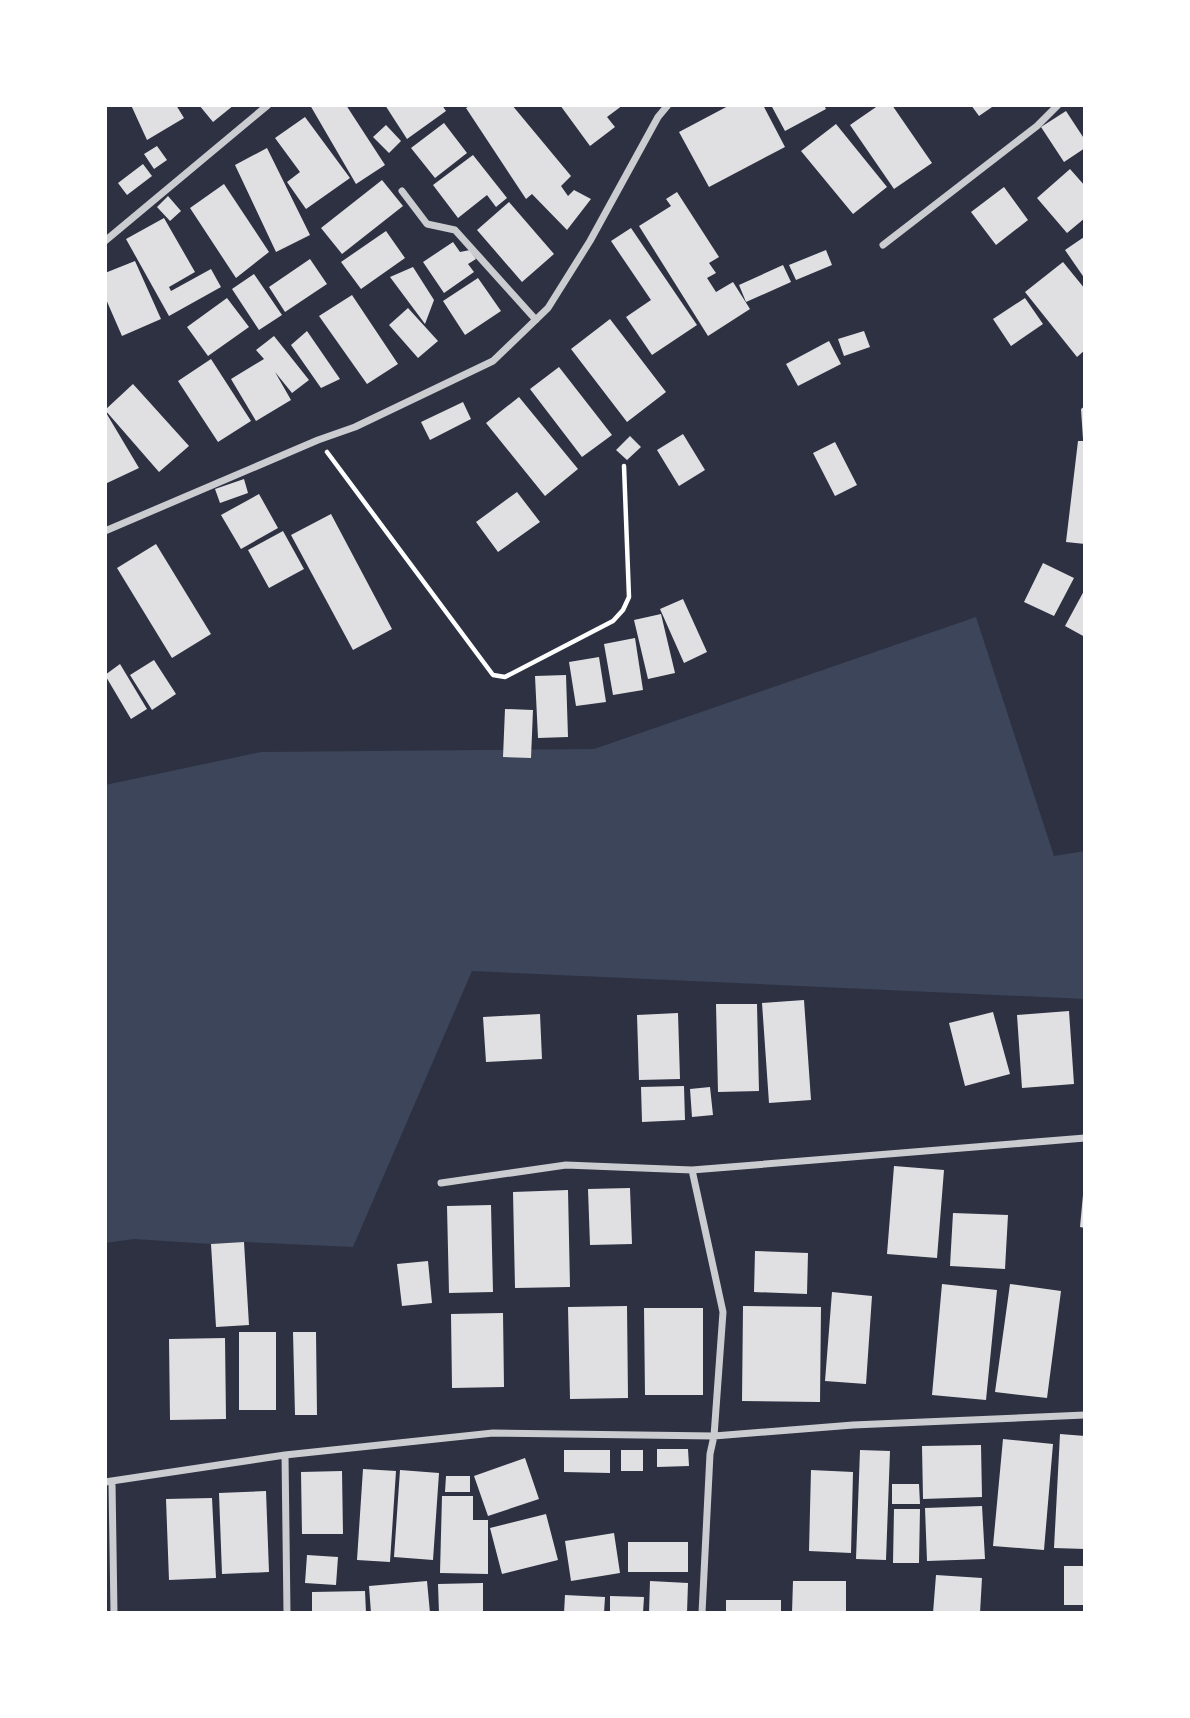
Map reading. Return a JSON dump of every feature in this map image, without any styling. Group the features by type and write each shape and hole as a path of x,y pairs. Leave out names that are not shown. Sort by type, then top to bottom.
{"street":[{"path":"105,241 268,105"},
{"path":"105,531 318,440 355,427 493,361 548,309 590,241 658,117 668,105"},
{"path":"883,244 1037,126 1058,105"},
{"path":"402,191 427,224 455,230 536,320"},
{"path":"441,1183 566,1166 692,1170 1085,1138"},
{"path":"692,1170 723,1312 714,1436 710,1454 702,1613"},
{"path":"114,1613 108,1482 285,1455 493,1433 714,1436 853,1425 1085,1415"},
{"path":"285,1455 286,1613"}],"path":[{"path":"318,440 493,675 505,677 612,621 623,610 629,597 624,466"}],"shaded area":[{"path":"976,617 1054,856 1085,851 1085,999 472,971 353,1247 245,1242 211,1244 134,1239 105,1243 105,785 261,752 594,749"}],"building":[{"path":"131,105 176,105 184,118 147,140"},
{"path":"199,105 234,105 213,122"},
{"path":"310,105 346,105 385,165 356,184"},
{"path":"385,105 442,105 446,111 407,139"},
{"path":"471,105 512,105 571,176 561,186 568,196 574,190 591,199 567,230 532,194 526,199 466,108"},
{"path":"560,105 623,105 607,117 615,127 590,146"},
{"path":"730,105 763,105 785,147 709,187 679,132"},
{"path":"771,105 824,105 826,109 785,131"},
{"path":"879,105 892,105 932,163 894,189 850,125"},
{"path":"971,105 995,105 979,116"},
{"path":"1066,111 1085,140 1085,148 1064,162 1041,127"},
{"path":"305,117 350,178 306,209 287,182 300,172 275,138"},
{"path":"444,123 467,153 435,178 411,148"},
{"path":"836,124 887,187 853,214 801,151"},
{"path":"386,125 401,141 389,153 373,137"},
{"path":"157,146 167,160 154,169 144,154"},
{"path":"267,148 310,235 276,252 235,165"},
{"path":"473,155 507,198 496,207 487,195 458,218 433,185"},
{"path":"143,164 152,176 127,195 118,183"},
{"path":"1070,169 1085,186 1085,218 1067,233 1037,198"},
{"path":"382,180 403,206 342,254 321,228"},
{"path":"224,184 269,252 236,278 190,208"},
{"path":"1004,187 1028,220 996,245 971,212"},
{"path":"677,192 719,257 709,263 716,273 707,278 716,292 733,282 750,309 708,336 639,226 671,206 666,199"},
{"path":"168,196 181,211 170,221 157,207"},
{"path":"509,202 554,254 522,282 477,230"},
{"path":"164,218 195,272 169,287 171,291 211,269 221,287 169,316 126,239"},
{"path":"631,228 697,325 652,355 626,317 651,300 611,241"},
{"path":"386,231 405,258 361,289 341,262"},
{"path":"1084,237 1085,239 1085,279 1065,250"},
{"path":"453,242 460,252 470,250 476,259 468,264 474,272 444,293 423,262"},
{"path":"826,250 832,265 796,280 789,265"},
{"path":"310,259 327,284 285,312 269,287"},
{"path":"135,261 161,319 122,336 105,297 105,273"},
{"path":"1063,262 1085,289 1085,350 1077,357 1025,292"},
{"path":"783,265 791,282 746,302 739,285"},
{"path":"413,267 434,300 425,324 390,277"},
{"path":"254,274 282,315 259,330 232,289"},
{"path":"478,278 501,311 465,335 443,301"},
{"path":"352,295 398,364 367,384 319,316"},
{"path":"227,298 249,327 208,356 187,327"},
{"path":"1025,298 1043,324 1011,346 993,319"},
{"path":"408,308 438,341 418,358 389,325"},
{"path":"610,319 666,392 627,422 571,349"},
{"path":"307,331 340,379 321,388 291,345"},
{"path":"864,331 870,347 844,356 838,339"},
{"path":"274,336 309,380 292,393 275,372 291,400 256,421 231,379 264,359 256,350"},
{"path":"829,341 841,364 798,386 786,364"},
{"path":"211,359 251,421 218,442 178,381"},
{"path":"559,367 612,435 582,457 530,389"},
{"path":"133,384 189,446 159,472 105,410"},
{"path":"519,397 578,469 545,496 486,423"},
{"path":"463,402 471,419 430,440 421,422"},
{"path":"1085,406 1085,439 1083,439 1081,409"},
{"path":"105,411 139,468 105,484"},
{"path":"683,434 705,470 679,486 657,450"},
{"path":"630,436 641,447 627,460 616,450"},
{"path":"1078,441 1085,441 1085,544 1066,542"},
{"path":"835,442 857,485 835,496 813,453"},
{"path":"244,479 248,493 220,503 215,489"},
{"path":"517,492 540,522 498,552 476,522"},
{"path":"259,494 278,528 241,549 221,515"},
{"path":"331,514 392,629 353,650 291,535"},
{"path":"283,531 304,569 269,588 248,550"},
{"path":"156,544 211,634 172,658 117,568"},
{"path":"1043,563 1074,578 1054,616 1024,602"},
{"path":"1085,589 1085,637 1065,626"},
{"path":"683,599 707,652 684,663 660,609"},
{"path":"661,614 675,673 648,679 634,620"},
{"path":"635,638 643,690 613,695 604,644"},
{"path":"599,657 606,702 576,706 569,662"},
{"path":"154,660 176,694 152,710 130,675"},
{"path":"120,664 147,709 131,719 105,675"},
{"path":"566,675 568,737 538,738 535,676"},
{"path":"505,709 533,710 531,758 503,757"},
{"path":"804,1000 811,1100 769,1103 762,1003"},
{"path":"716,1004 757,1004 759,1091 718,1092"},
{"path":"1069,1011 1074,1084 1022,1088 1017,1015"},
{"path":"993,1012 1010,1074 965,1086 949,1023"},
{"path":"678,1013 680,1079 639,1080 637,1015"},
{"path":"540,1014 542,1059 486,1062 483,1017"},
{"path":"684,1086 685,1120 642,1122 641,1087"},
{"path":"710,1087 713,1115 692,1117 690,1089"},
{"path":"894,1166 944,1170 937,1258 887,1254"},
{"path":"630,1188 632,1244 590,1245 588,1189"},
{"path":"568,1190 570,1287 515,1288 513,1192"},
{"path":"1085,1195 1085,1228 1080,1227"},
{"path":"491,1205 493,1292 449,1293 447,1206"},
{"path":"953,1213 1008,1215 1005,1269 950,1266"},
{"path":"244,1242 249,1325 216,1327 211,1244"},
{"path":"755,1251 808,1253 807,1294 754,1292"},
{"path":"428,1261 432,1303 402,1306 397,1264"},
{"path":"942,1284 997,1290 986,1400 932,1395"},
{"path":"1010,1284 1061,1291 1047,1398 995,1392"},
{"path":"832,1292 872,1296 866,1384 825,1381"},
{"path":"627,1306 628,1398 570,1399 568,1307"},
{"path":"743,1306 821,1307 820,1402 742,1401"},
{"path":"644,1308 703,1308 703,1395 645,1395"},
{"path":"503,1313 504,1387 452,1388 451,1314"},
{"path":"239,1332 276,1332 276,1410 239,1410"},
{"path":"293,1332 316,1332 317,1415 295,1415"},
{"path":"225,1338 226,1419 170,1420 169,1339"},
{"path":"1060,1434 1085,1436 1085,1549 1054,1548"},
{"path":"1003,1439 1053,1444 1044,1550 993,1546"},
{"path":"981,1445 982,1497 923,1499 922,1446"},
{"path":"657,1449 688,1449 689,1466 657,1467"},
{"path":"564,1450 610,1450 610,1473 564,1472"},
{"path":"621,1450 643,1450 643,1471 621,1471"},
{"path":"860,1450 890,1451 886,1560 856,1559"},
{"path":"525,1458 539,1499 488,1516 474,1476"},
{"path":"363,1469 396,1471 390,1562 357,1560"},
{"path":"400,1470 439,1473 433,1560 394,1557"},
{"path":"811,1470 853,1472 851,1553 809,1551"},
{"path":"342,1471 343,1534 302,1534 301,1472"},
{"path":"446,1476 470,1476 470,1492 445,1492"},
{"path":"892,1484 919,1484 920,1504 892,1504"},
{"path":"266,1491 269,1572 222,1574 219,1493"},
{"path":"442,1496 473,1496 473,1520 488,1520 488,1574 440,1573"},
{"path":"212,1498 216,1578 169,1580 166,1499"},
{"path":"982,1506 985,1559 927,1561 925,1508"},
{"path":"894,1509 920,1509 919,1563 893,1563"},
{"path":"546,1514 558,1560 502,1574 490,1528"},
{"path":"614,1533 620,1573 571,1581 565,1541"},
{"path":"628,1542 688,1542 688,1572 628,1572"},
{"path":"307,1555 338,1557 336,1585 305,1583"},
{"path":"1064,1566 1085,1566 1085,1605 1064,1605"},
{"path":"936,1575 982,1578 980,1613 933,1613"},
{"path":"427,1581 430,1613 371,1613 369,1586"},
{"path":"650,1581 688,1583 687,1613 649,1613"},
{"path":"793,1581 846,1581 846,1613 792,1613"},
{"path":"483,1583 483,1613 439,1613 438,1584"},
{"path":"365,1591 366,1613 312,1613 312,1592"},
{"path":"565,1595 605,1597 604,1613 564,1613"},
{"path":"610,1596 644,1597 643,1613 610,1613"},
{"path":"726,1600 781,1600 781,1613 726,1613"}]}
